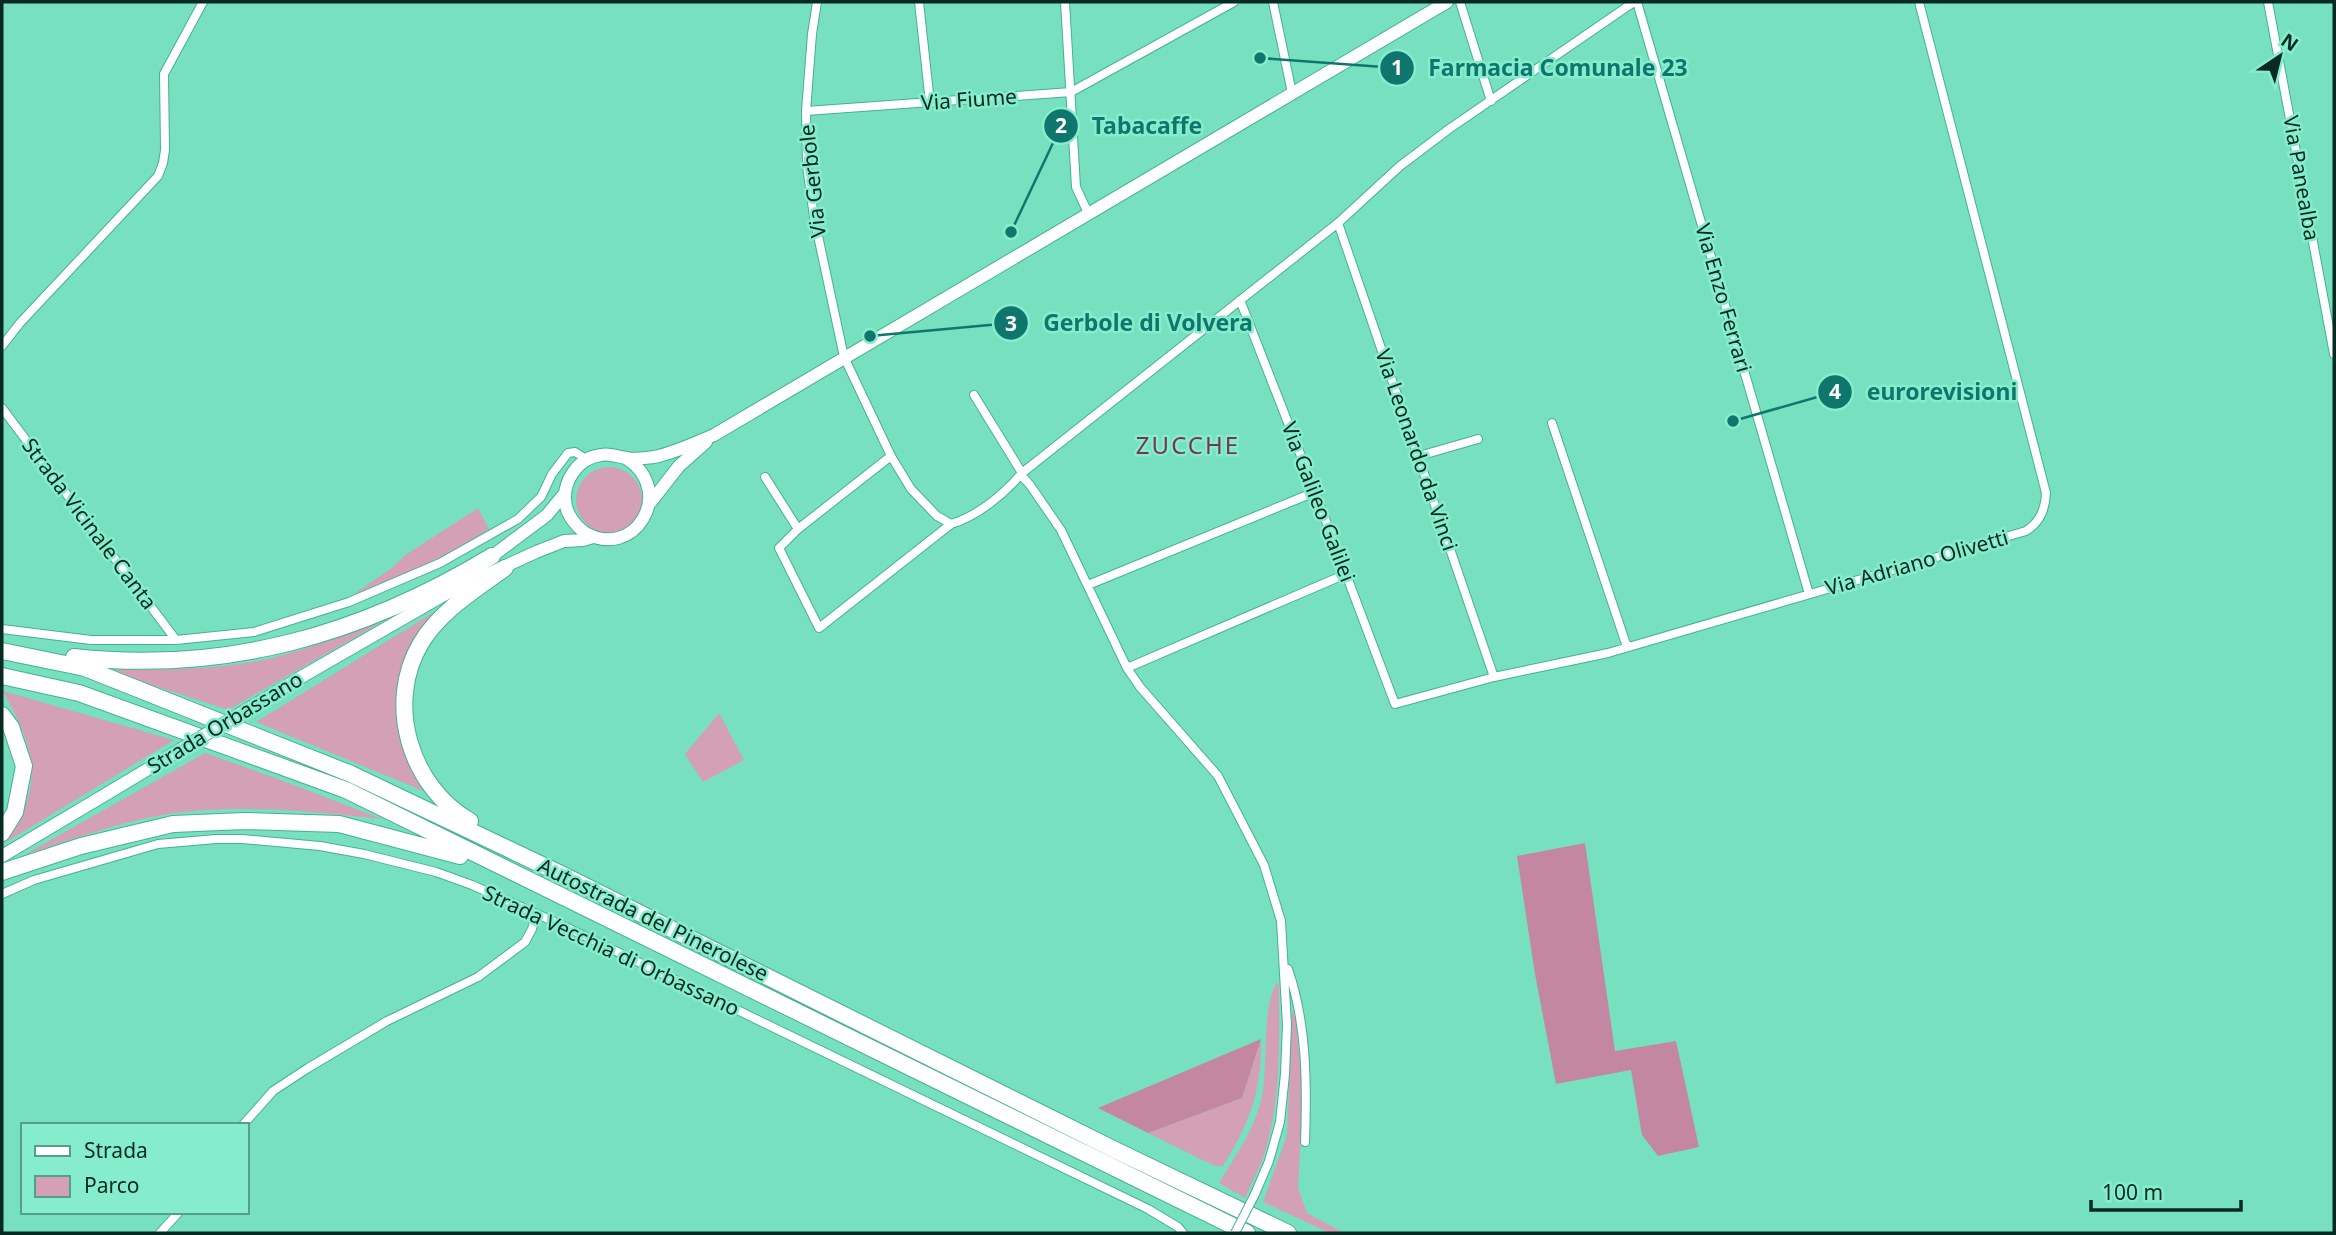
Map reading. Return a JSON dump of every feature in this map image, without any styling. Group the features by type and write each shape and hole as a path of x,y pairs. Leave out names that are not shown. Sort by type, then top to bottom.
{"highway":[{"path":"2,649 83,659 132,661 185,660 245,653 304,640 369,619 450,581 492,556"},
{"path":"505,568 455,606 436,623 421,643 407,681 405,724 421,771 430,788 454,812 563,875"},
{"name":"Autostrada del Pinerolese","path":"2,649 85,668 351,774 563,875 1113,1149 1288,1233"},
{"name":"Autostrada del Pinerolese","path":"2,677 79,693 346,790 1247,1233"},
{"path":"2,715 11,727 24,766 15,812 2,833"},
{"path":"2,872 81,846 173,824 245,821 339,824 449,852 565,899"}],"main road":[{"name":"Strada Orbassano","path":"449,592 547,515 565,493 572,473 586,459 613,454 626,458 663,455 714,435 1447,2"},
{"name":"Strada Orbassano","path":"2,856 449,592 564,541 593,537 618,538 629,533 639,526 650,503 679,466 714,435"},
{"path":"626,458 643,472 650,492 650,503"},
{"path":"565,493 571,520 593,537"}],"street":[{"path":"2,346 158,176 165,150 164,74 203,2"},
{"name":"Via Gerbole","path":"817,2 806,111 807,166 814,217 844,358 891,456 911,489 937,516 951,524"},
{"path":"919,2 930,103"},
{"path":"1065,2 1076,187 1088,213"},
{"name":"Via Fiume","path":"806,111 1071,92 1234,2"},
{"path":"1273,2 1292,93"},
{"path":"1460,2 1491,101"},
{"path":"891,456 798,529 779,548 819,628 951,524 965,520 990,502 1021,474 1338,223 1400,166 1449,129 1635,2"},
{"name":"Via Enzo Ferrari","path":"1635,2 1809,594"},
{"name":"Via Adriano Olivetti","path":"1395,704 1494,677 1627,647 2015,536 2034,526 2045,507 2043,480 1919,2"},
{"name":"Via Panealba","path":"2268,2 2334,354"},
{"name":"Via Leonardo da Vinci","path":"1338,223 1494,677"},
{"name":"Via Galileo Galilei","path":"1240,300 1395,704"},
{"path":"974,395 1021,474 1061,530 1127,668 1140,687 1218,776 1264,865 1273,892 1281,921 1287,1025 1280,1122 1269,1161 1235,1233"},
{"name":"Strada Vicinale Canta","path":"2,408 176,640"},
{"path":"1552,423 1627,647"},
{"path":"1419,456 1478,439"},
{"path":"2,629 90,640 176,640 254,632 349,602 440,563 518,519 541,497 552,474 568,453 575,452 586,459"},
{"path":"765,477 798,529"},
{"path":"1088,585 1315,492"},
{"path":"1127,668 1346,574"},
{"name":"Strada Vecchia di Orbassano","path":"2,894 34,880 158,844 242,838 320,846 413,866 472,885 566,927 1148,1209 1178,1227 1183,1233"},
{"path":"245,1123 273,1091 308,1068 387,1021 478,977 524,942 536,915"},
{"path":"1284,958 1297,1000 1307,1073 1304,1142"},
{"path":"160,1233 177,1214"}],"green space":[{"path":"615,467 633,476 640,487 640,513 633,524 622,531 603,533 585,524 578,513 576,494 585,476 596,469"},
{"path":"478,508 489,529 407,574 354,594 392,568 404,556"},
{"path":"439,609 401,681 426,792 256,722"},
{"path":"385,620 228,710 116,673 115,670 194,668 253,662 314,646"},
{"path":"3,691 174,740 3,844 23,811 29,795 31,764 24,734"},
{"path":"719,713 744,760 703,782 685,754"},
{"path":"205,753 382,819 267,809 181,812 120,825 24,855"},
{"path":"1277,983 1279,1050 1274,1115 1263,1158 1245,1198 1219,1183 1258,1112 1265,1072 1269,1007"},
{"path":"1295,1012 1303,1095 1298,1188 1307,1213 1344,1233 1330,1233 1263,1202 1287,1135 1292,1013"},
{"path":"1261,1039 1257,1090 1247,1120 1223,1166 1215,1166 1148,1133 1242,1098"}],"shaded area":[{"path":"1585,843 1615,1051 1676,1041 1699,1147 1658,1156 1642,1135 1631,1070 1556,1084 1535,974 1517,856"},
{"path":"1261,1039 1242,1098 1148,1133 1098,1108"}],"place":[{"name":"Farmacia Comunale 23","path":"1260,58"},
{"name":"Tabacaffe","path":"1011,232"},
{"name":"Gerbole di Volvera","path":"870,336"},
{"name":"eurorevisioni","path":"1733,421"}],"district":[{"name":"ZUCCHE","path":"1188,446"}]}
